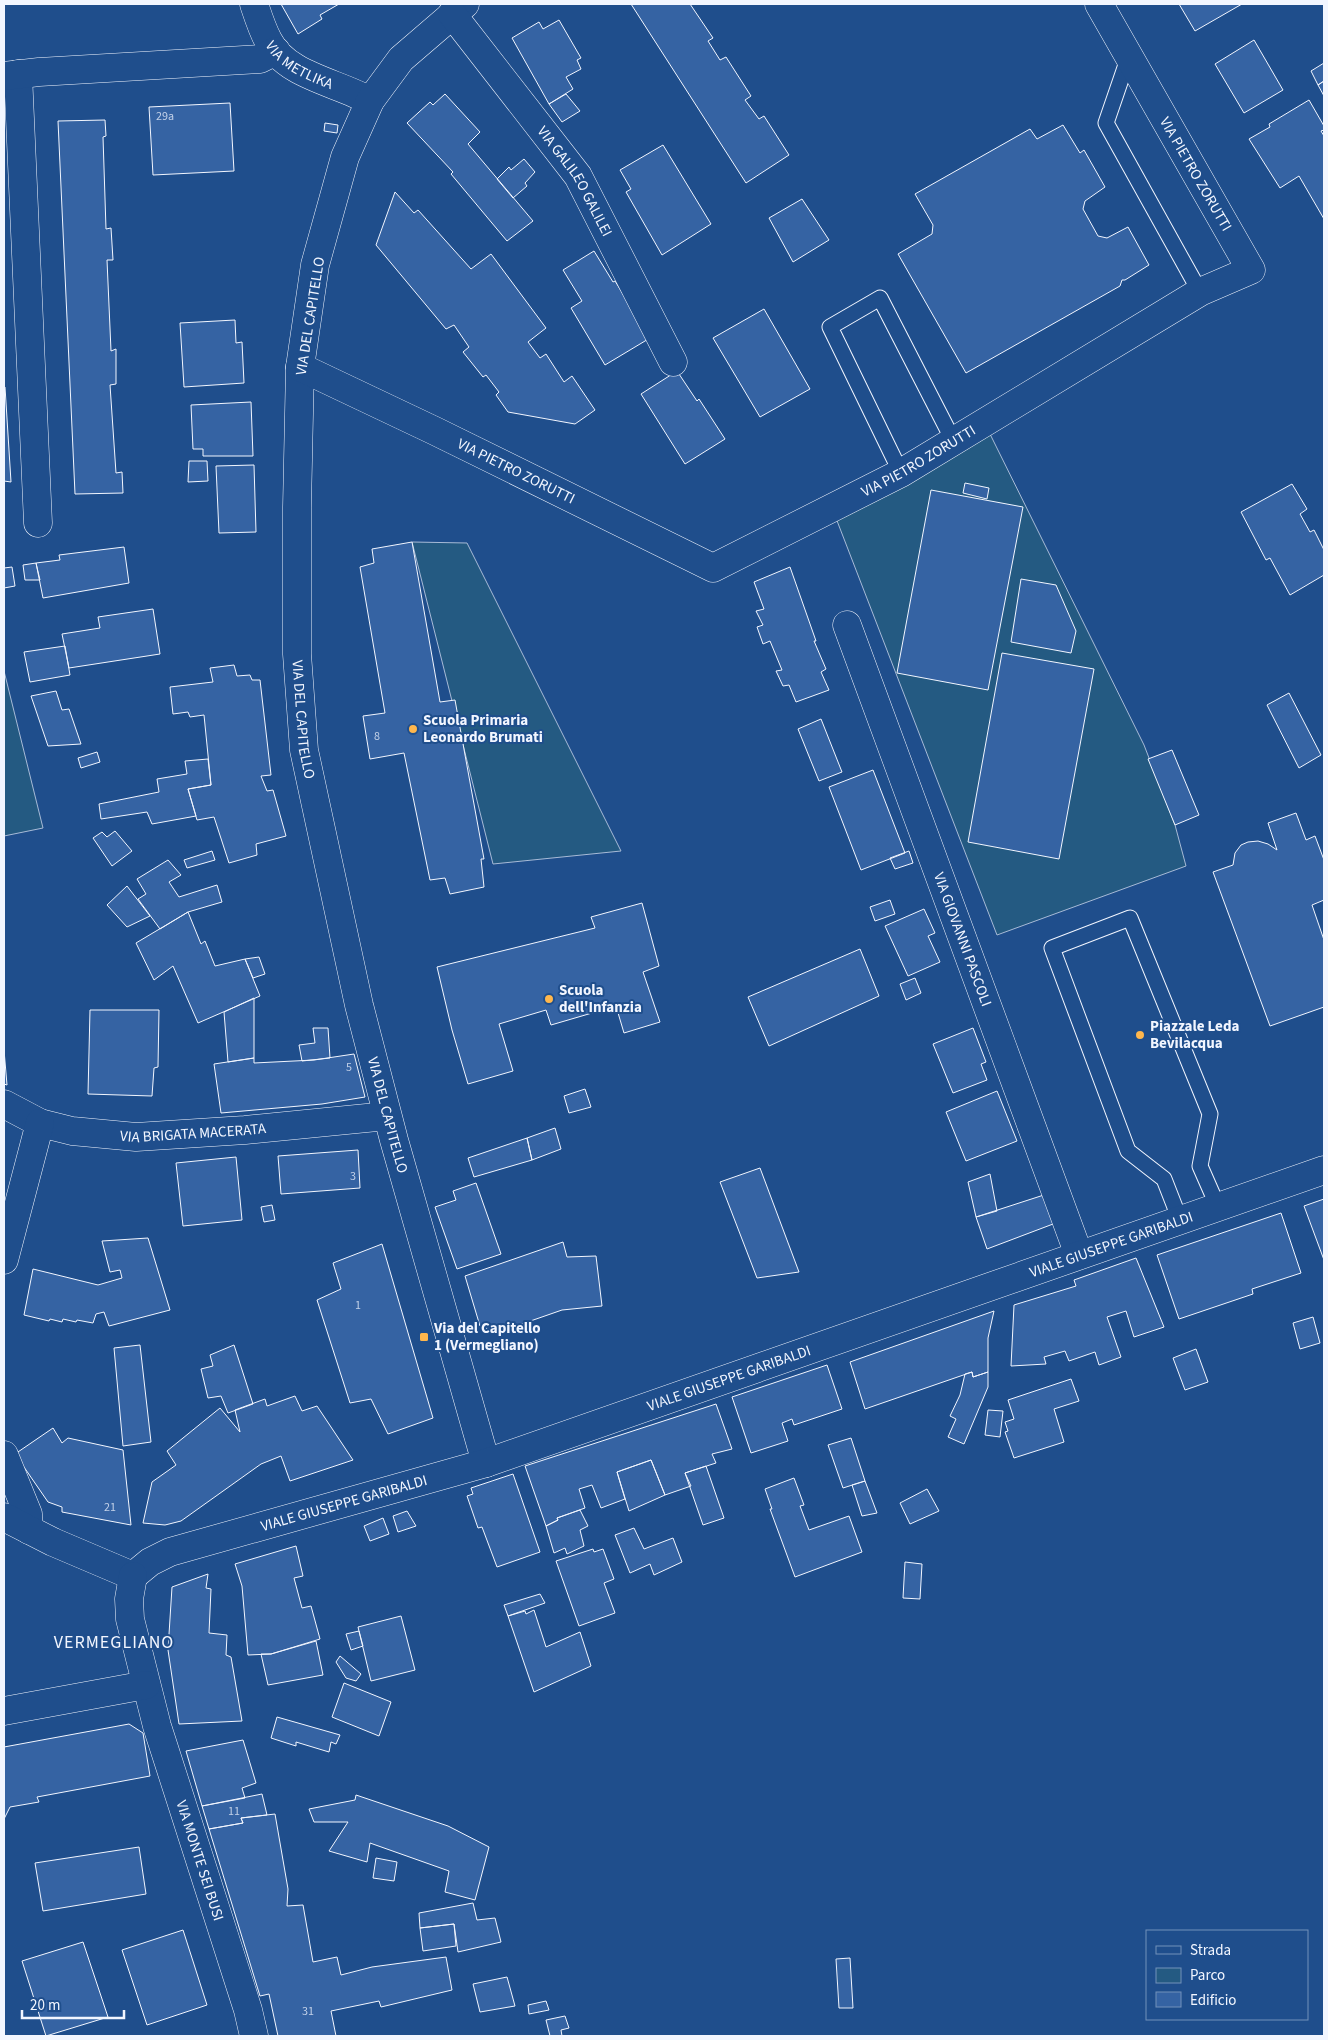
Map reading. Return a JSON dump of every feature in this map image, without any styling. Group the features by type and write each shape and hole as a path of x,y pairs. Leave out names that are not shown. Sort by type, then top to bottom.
{"street":[{"name":"VIA METLIKA","path":"254,4 269,41 276,51 295,69 353,91 370,101"},
{"name":"VIA PIETRO ZORUTTI","path":"300,367 435,431 713,568 901,473 1200,292 1251,270 1099,4"},
{"name":"VIA DEL CAPITELLO","path":"459,9 401,59 370,101 344,157 315,265 300,367 297,644 304,750 359,1005 387,1116 486,1462"},
{"name":"VIA GALILEO GALILEI","path":"459,9 578,176 673,362"},
{"path":"38,523 11,75 260,59 276,51"},
{"name":"VIA GIOVANNI PASCOLI","path":"847,624 1079,1255"},
{"name":"VIA BRIGATA MACERATA","path":"4,1104 40,1123 72,1131 136,1137 245,1130 387,1116"},
{"path":"4,1260 40,1123"},
{"name":"VIALE GIUSEPPE GARIBALDI","path":"133,1576 150,1562 170,1552 486,1462 1324,1170"},
{"path":"4,1456 28,1514 29,1530"},
{"path":"4,1517 53,1542 133,1576"},
{"name":"VIA MONTE SEI BUSI","path":"133,1576 129,1599 130,1619 146,1685 157,1726 248,2010 254,2036"},
{"path":"4,1712 146,1685"}],"lane":[{"path":"1129,56 1106,123 1200,292"},
{"path":"901,473 830,326 880,298 954,442"},
{"path":"1180,1220 1164,1179 1128,1151 1052,948 1130,918 1210,1114 1200,1166 1218,1207"}],"green space":[{"path":"989,432 1144,745 1175,825 1186,866 997,935 834,513"},
{"path":"412,542 467,543 621,851 493,864"},
{"path":"4,671 43,828 4,836"}],"building":[{"path":"281,4 339,4 320,15 322,19 298,34"},
{"path":"631,4 690,4 713,38 708,41 720,60 726,57 751,96 745,100 759,119 764,116 789,155 746,183"},
{"path":"1179,4 1242,4 1195,31"},
{"path":"559,20 581,58 577,60 581,69 566,77 573,89 549,104 512,38 539,22 543,29"},
{"path":"1254,40 1283,90 1244,113 1215,64"},
{"path":"1324,63 1324,81 1318,85 1311,71"},
{"path":"1324,81 1324,96 1318,85"},
{"path":"445,94 480,132 468,144 533,221 507,241 451,174 453,172 407,123 430,102 433,105"},
{"path":"566,94 580,111 562,122 549,104"},
{"path":"1309,100 1324,126 1324,130 1321,131 1324,136 1324,219 1299,176 1280,188 1249,139 1270,127 1269,124"},
{"path":"230,103 234,171 153,175 149,107"},
{"path":"105,120 106,136 103,137 106,229 111,228 113,260 107,260 111,351 116,349 116,384 110,385 116,473 122,472 123,493 75,494 58,121"},
{"path":"325,123 338,125 337,133 324,131"},
{"path":"1063,125 1080,153 1084,150 1105,187 1085,201 1083,209 1098,236 1107,238 1128,227 1149,265 1122,280 1120,286 966,373 898,254 932,234 933,225 915,194 1030,129 1037,139"},
{"path":"663,145 711,224 662,255 626,192 631,189 620,170"},
{"path":"524,159 535,172 525,183 527,186 513,198 497,179 509,167 511,170"},
{"path":"395,192 414,213 418,210 471,269 491,254 546,328 528,342 540,358 546,354 564,382 572,376 595,410 575,424 508,412 496,395 499,392 486,375 483,377 463,352 469,347 454,325 446,329 376,245"},
{"path":"802,199 829,240 793,262 769,218"},
{"path":"594,251 650,338 605,365 571,308 582,301 563,270"},
{"path":"764,309 810,389 760,417 713,338"},
{"path":"235,320 236,343 242,342 244,383 184,387 180,323"},
{"path":"677,371 697,401 699,399 725,439 685,464 641,394"},
{"path":"5,387 11,482 4,481"},
{"path":"251,402 253,456 203,456 203,449 193,449 191,405"},
{"path":"189,461 207,461 208,481 188,482"},
{"path":"254,465 256,532 219,533 216,466"},
{"path":"965,483 989,488 987,499 963,493"},
{"path":"1292,484 1307,509 1300,514 1310,532 1314,530 1324,550 1324,575 1290,595 1270,558 1266,560 1241,512"},
{"path":"931,490 1023,507 988,690 897,673"},
{"name":"Scuola Primaria Leonardo Brumati","path":"412,542 440,702 455,700 484,859 481,859 484,887 450,894 445,878 430,880 404,753 370,759 363,716 385,713 360,567 374,563 372,549"},
{"path":"124,547 129,583 43,598 36,563 60,560 59,555"},
{"path":"36,563 40,580 25,580 23,565"},
{"path":"12,567 15,586 4,588 4,568"},
{"path":"790,567 816,641 814,641 826,669 821,672 829,690 796,702 789,685 783,686 776,671 782,670 770,641 763,644 757,627 763,625 756,611 764,609 754,582"},
{"path":"1021,579 1056,585 1076,631 1071,653 1011,642"},
{"path":"153,609 160,654 69,668 62,634 100,628 98,617"},
{"path":"65,646 70,675 30,682 24,652"},
{"path":"1002,653 1094,669 1059,859 968,842"},
{"path":"234,665 237,676 250,675 252,680 260,680 271,775 261,776 267,791 273,790 286,836 256,844 257,855 229,863 214,817 197,820 188,789 211,785 204,715 190,717 188,712 173,714 170,687 213,682 210,668"},
{"path":"56,691 62,710 69,709 81,744 48,746 31,696"},
{"path":"1289,693 1321,755 1299,768 1267,705"},
{"path":"821,719 842,772 819,781 798,729"},
{"path":"1172,750 1199,815 1175,825 1148,759"},
{"path":"97,752 100,762 81,768 78,758"},
{"path":"208,759 211,785 188,789 196,816 152,824 147,812 101,819 99,804 159,792 157,779 187,774 185,761"},
{"path":"873,770 905,853 861,870 829,787"},
{"path":"1296,813 1306,840 1315,836 1324,860 1324,900 1312,905 1324,940 1324,1007 1270,1026 1213,872 1233,865 1235,853 1241,845 1248,842 1258,841 1268,844 1277,850 1268,823"},
{"path":"115,831 132,851 112,866 93,838 102,832 107,837"},
{"path":"212,851 215,860 187,868 184,860"},
{"path":"909,851 913,863 895,869 890,858"},
{"path":"168,860 181,875 169,882 179,897 217,885 222,902 188,912 160,929 138,899 146,894 137,879"},
{"path":"127,886 150,916 127,927 107,905"},
{"path":"890,900 895,914 875,921 870,907"},
{"name":"Scuola dell'Infanzia","path":"642,903 659,966 643,972 660,1022 624,1033 616,1006 551,1025 546,1010 499,1024 513,1071 468,1084 452,1030 437,967 595,928 591,917"},
{"path":"924,909 935,933 928,936 940,962 908,976 885,926"},
{"path":"188,912 201,944 205,941 215,966 245,959 260,996 198,1023 173,966 154,980 136,943"},
{"path":"860,949 879,996 769,1046 748,997"},
{"path":"259,957 265,974 253,978 245,959"},
{"path":"915,978 921,993 906,1000 900,984"},
{"path":"254,998 254,1058 228,1062 224,1012"},
{"path":"90,1010 159,1010 158,1067 154,1068 152,1096 88,1094"},
{"path":"313,1028 328,1028 330,1058 302,1061 299,1045 315,1043"},
{"path":"973,1028 986,1062 981,1064 987,1080 953,1093 933,1044"},
{"path":"4,1050 7,1085 4,1084"},
{"path":"354,1054 365,1097 322,1104 221,1113 214,1064 254,1058 254,1063 314,1060"},
{"path":"585,1089 591,1107 569,1113 564,1096"},
{"path":"997,1091 1017,1141 966,1161 946,1112"},
{"path":"555,1128 561,1149 532,1160 527,1138"},
{"path":"527,1138 532,1160 474,1177 468,1158"},
{"path":"358,1150 360,1188 281,1194 278,1156"},
{"path":"236,1157 242,1220 183,1226 176,1163"},
{"path":"760,1168 799,1272 757,1278 720,1182"},
{"path":"990,1174 997,1211 976,1217 968,1182"},
{"path":"476,1183 501,1254 457,1269 435,1207 456,1200 453,1191"},
{"path":"1050,1193 1061,1221 987,1249 976,1217"},
{"path":"1324,1199 1324,1260 1304,1206"},
{"path":"272,1205 275,1220 264,1222 261,1207"},
{"path":"1281,1213 1301,1273 1252,1289 1253,1294 1179,1319 1157,1255"},
{"path":"148,1238 170,1310 109,1326 104,1312 96,1314 93,1323 63,1319 62,1322 50,1319 49,1321 24,1315 33,1269 98,1285 122,1278 120,1270 110,1272 102,1241"},
{"path":"563,1242 567,1257 596,1256 602,1306 562,1310 496,1333 480,1326 465,1276"},
{"path":"382,1244 433,1418 388,1434 371,1399 350,1403 317,1300 341,1289 333,1263"},
{"path":"1136,1258 1164,1327 1134,1337 1126,1311 1107,1317 1121,1357 1099,1365 1095,1352 1069,1361 1065,1351 1044,1357 1046,1364 1011,1366 1014,1305 1076,1286 1074,1280"},
{"path":"994,1311 988,1338 988,1372 973,1377 972,1372 865,1409 850,1362"},
{"path":"1313,1317 1320,1343 1300,1349 1293,1323"},
{"path":"140,1345 151,1442 123,1446 114,1348"},
{"path":"234,1345 253,1404 228,1413 221,1396 208,1398 201,1369 213,1366 210,1355"},
{"path":"1196,1349 1208,1382 1185,1390 1173,1358"},
{"path":"827,1365 842,1409 794,1425 792,1419 782,1423 788,1441 751,1453 732,1397"},
{"path":"972,1372 973,1377 988,1372 988,1387 964,1444 948,1437 956,1419 950,1416 960,1395 965,1374"},
{"path":"1071,1379 1079,1401 1054,1409 1064,1442 1014,1458 1005,1432 1008,1431 1005,1422 1014,1419 1008,1400"},
{"path":"295,1396 302,1411 317,1406 353,1460 290,1481 281,1456 261,1464 181,1521 165,1525 143,1523 152,1482 176,1465 167,1451 220,1408 240,1432 235,1410 265,1399 267,1406"},
{"path":"716,1404 732,1449 712,1454 716,1463 685,1473 691,1486 665,1495 651,1460 617,1472 625,1499 601,1508 592,1485 579,1489 585,1508 557,1518 558,1520 546,1526 525,1466"},
{"path":"988,1410 1003,1411 1000,1437 985,1435"},
{"path":"53,1428 62,1443 68,1438 123,1450 131,1525 62,1512 62,1507 48,1502 15,1454"},
{"path":"851,1438 865,1481 843,1488 828,1445"},
{"path":"651,1460 665,1495 629,1511 617,1472"},
{"path":"706,1466 724,1518 703,1525 685,1473"},
{"path":"513,1474 540,1552 497,1567 482,1527 478,1528 467,1496 473,1494 471,1488"},
{"path":"794,1478 804,1505 800,1506 809,1530 849,1516 862,1552 795,1577 770,1509 772,1509 765,1489"},
{"path":"865,1481 877,1513 862,1516 852,1485"},
{"path":"927,1489 939,1511 910,1524 900,1503"},
{"path":"580,1510 588,1526 580,1530 584,1546 567,1554 565,1548 554,1553 546,1526 558,1520 557,1518"},
{"path":"407,1511 416,1526 398,1532 393,1516"},
{"path":"383,1518 389,1534 370,1541 364,1526"},
{"path":"634,1528 644,1549 673,1538 682,1562 654,1575 650,1564 630,1573 615,1535"},
{"path":"296,1546 303,1576 294,1578 302,1608 311,1606 320,1639 271,1654 248,1655 242,1586 235,1564"},
{"path":"593,1549 594,1552 603,1549 614,1579 604,1583 615,1613 579,1626 556,1561"},
{"path":"905,1562 922,1564 920,1599 903,1598"},
{"path":"208,1574 206,1588 211,1589 209,1633 227,1635 226,1655 231,1657 242,1721 179,1724 168,1650 172,1587"},
{"path":"540,1594 545,1603 508,1616 504,1605"},
{"path":"534,1610 546,1647 580,1632 591,1666 534,1692 508,1616 525,1611 526,1614"},
{"path":"401,1616 415,1670 371,1681 358,1627"},
{"path":"359,1631 363,1646 351,1650 346,1634"},
{"path":"316,1641 323,1675 268,1685 261,1654 271,1654"},
{"path":"340,1656 361,1674 356,1681 346,1678 336,1662"},
{"path":"344,1683 391,1702 379,1736 332,1717"},
{"path":"277,1717 340,1735 336,1744 331,1742 329,1752 296,1742 296,1746 271,1738"},
{"path":"129,1724 143,1733 150,1776 37,1797 39,1802 10,1807 4,1819 4,1747"},
{"path":"243,1740 256,1783 242,1788 245,1798 202,1806 186,1751"},
{"path":"262,1794 267,1815 241,1818 243,1823 209,1829 202,1806"},
{"path":"356,1795 448,1826 489,1847 475,1900 445,1892 449,1871 370,1843 367,1862 329,1851 348,1822 314,1822 309,1809 355,1800"},
{"path":"275,1814 288,1889 287,1906 303,1905 313,1962 337,1957 341,1975 372,1967 446,1957 452,1990 381,2007 379,2001 331,2011 336,2036 278,2036 269,1994 260,1996 209,1829 243,1823 241,1818"},
{"path":"139,1847 146,1894 43,1911 35,1863"},
{"path":"376,1858 397,1862 394,1881 373,1878"},
{"path":"473,1903 477,1920 495,1918 501,1942 458,1952 454,1924 420,1928 419,1913"},
{"path":"454,1924 456,1946 423,1951 420,1928"},
{"path":"183,1930 207,2005 147,2025 122,1950"},
{"path":"83,1942 108,2017 46,2036 22,1961"},
{"path":"850,1958 853,2008 839,2008 836,1959"},
{"path":"507,1977 515,2006 480,2012 473,1984"},
{"path":"546,2001 549,2010 529,2014 528,2005"},
{"path":"565,2016 569,2028 561,2030 562,2036 550,2036 546,2020"}],"place":[{"name":"Scuola Primaria Leonardo Brumati","path":"413,729"},
{"name":"Scuola dell'Infanzia","path":"549,999"},
{"name":"Piazzale Leda Bevilacqua","path":"1140,1035"},
{"name":"Via del Capitello 1 (Vermegliano)","path":"424,1337"}],"district":[{"name":"VERMEGLIANO","path":"114,1642"}]}
